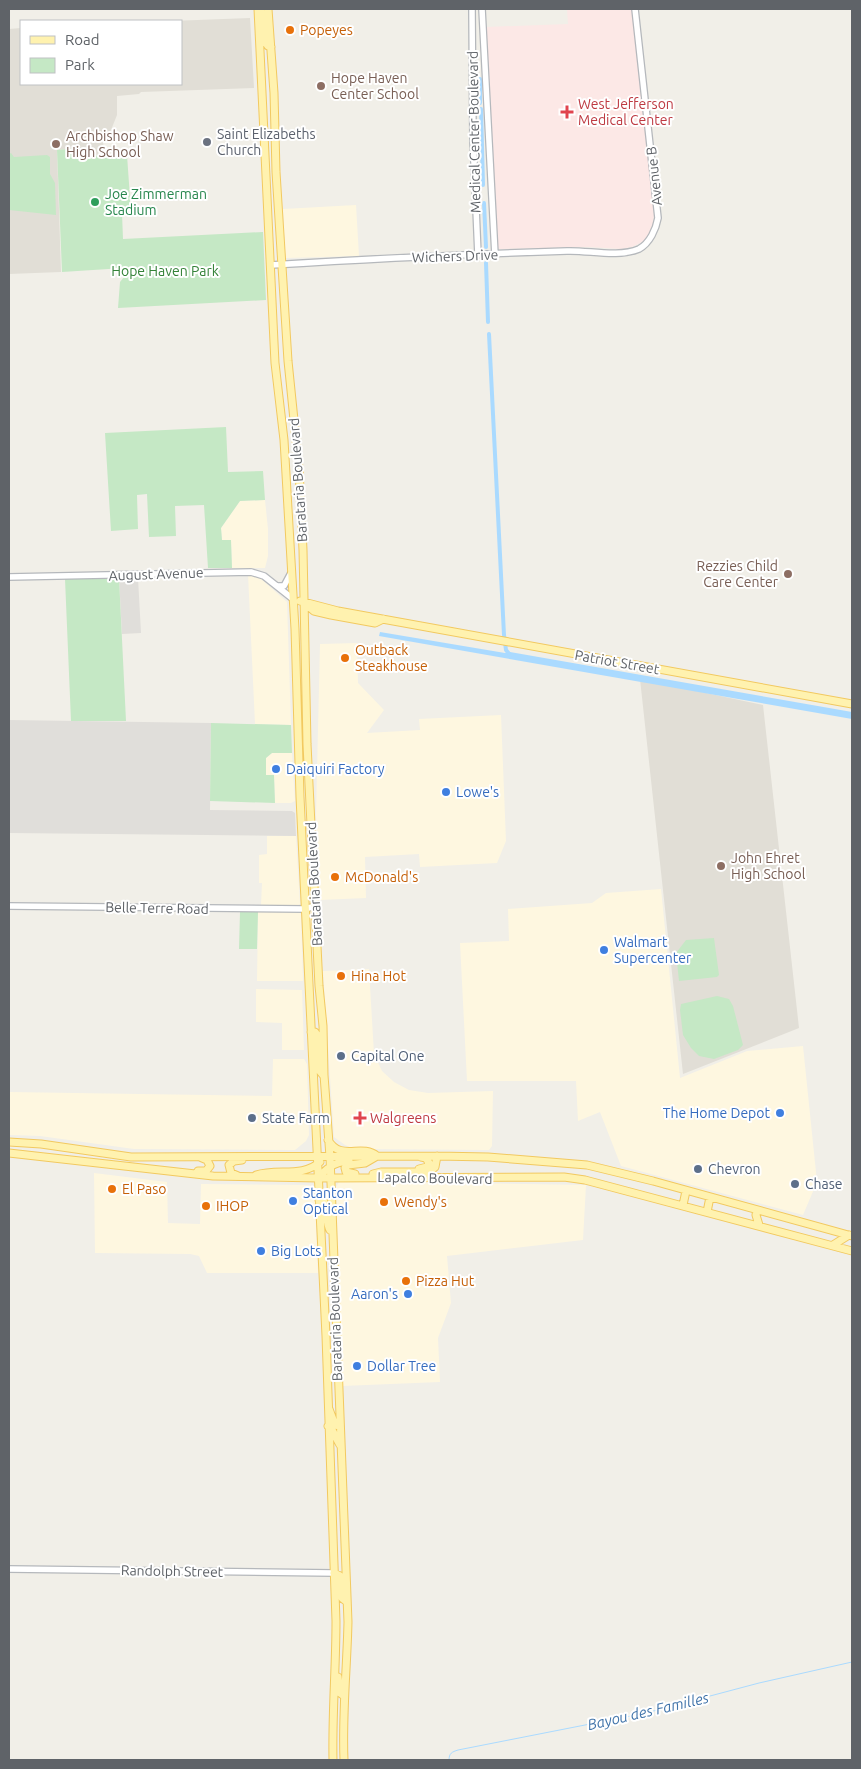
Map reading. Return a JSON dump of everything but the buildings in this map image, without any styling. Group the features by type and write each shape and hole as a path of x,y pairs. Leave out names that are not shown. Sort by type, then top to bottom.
{"main road":[{"name":"Barataria Boulevard","path":"263,10 266,42 271,47 276,172 288,361 299,469 307,744 328,1137 318,1179 326,1336 334,1573 336,1670 334,1760"},
{"name":"Barataria Boulevard","path":"263,10 275,363 284,440 293,599 300,807 314,1093 324,1157 330,1166 347,1602 347,1665 343,1729 344,1760"},
{"name":"Patriot Street","path":"293,599 328,609 852,704"},
{"name":"Patriot Street","path":"304,602 314,611 321,613 375,623 382,619"},
{"path":"305,625 313,615 321,613"},
{"path":"300,797 310,810"},
{"path":"300,807 311,820"},
{"path":"310,1021 323,1033"},
{"path":"311,1032 315,1032 317,1035 319,1070 324,1075"},
{"path":"314,1093 318,1100 321,1135 328,1137 338,1151 371,1152 377,1156 361,1164 348,1165 345,1171 365,1177 381,1172 429,1172 435,1167 437,1156"},
{"name":"Lapalco Boulevard","path":"9,1142 41,1144 131,1157 437,1156 511,1159 597,1168 686,1190 850,1236"},
{"name":"Lapalco Boulevard","path":"9,1153 198,1176 318,1179 365,1177 564,1177 585,1180 852,1251"},
{"path":"168,1172 206,1171 210,1169 207,1160 197,1156"},
{"path":"396,1172 427,1167 428,1160 421,1156"},
{"path":"240,1177 229,1170 231,1162 267,1157"},
{"path":"284,1172 298,1165 297,1159 293,1157"},
{"path":"249,1177 267,1171 306,1170 313,1168 324,1157"},
{"path":"318,1179 330,1166 340,1161 369,1161"},
{"path":"585,1180 585,1172 597,1168"},
{"path":"683,1206 686,1190"},
{"path":"707,1212 710,1197"},
{"path":"319,1200 325,1202 328,1228 332,1232"},
{"path":"757,1210 756,1215 759,1225"},
{"path":"808,1239 812,1226"},
{"path":"833,1246 850,1236"},
{"path":"322,1267 334,1279"},
{"path":"323,1277 334,1289"},
{"path":"325,1323 336,1335"},
{"path":"326,1336 336,1347"},
{"path":"327,1407 335,1425 340,1426"},
{"path":"328,1426 340,1445"},
{"path":"331,1504 336,1519 343,1523"},
{"path":"334,1573 340,1576 342,1598 347,1602"},
{"path":"336,1670 340,1693 344,1696"},
{"path":"334,1706 338,1708 343,1729"}],"street":[{"name":"Medical Center Boulevard","path":"472,9 473,139 478,255"},
{"name":"Medical Center Boulevard","path":"482,9 495,255"},
{"name":"Avenue B","path":"635,9 658,218 653,235 639,248"},
{"name":"Wichers Drive","path":"271,264 402,257 495,255 568,250 621,253 639,248"},
{"name":"August Avenue","path":"9,577 251,572 264,576 293,599"},
{"path":"278,586 284,586 291,573"},
{"name":"Belle Terre Road","path":"9,906 305,909"},
{"path":"305,909 315,910"},
{"name":"Randolph Street","path":"9,1569 334,1573"}],"shaded area":[{"name":"West Jefferson Medical Center","path":"567,9 632,9 653,197 654,215 652,229 644,241 632,247 621,249 589,247 500,249 497,248 486,27 568,24"},
{"name":"Archbishop Shaw High School","path":"250,18 254,88 141,92 139,94 117,96 117,115 107,140 103,140 104,155 80,156 79,148 57,150 61,272 9,274 9,29 20,28 20,85 182,85 182,21"},
{"path":"356,205 359,256 286,258 283,209"},
{"path":"265,500 268,556 265,568 232,568 231,540 222,540 221,528 240,501"},
{"path":"248,574 260,578 287,602 291,725 255,724"},
{"path":"119,578 138,578 141,633 122,634"},
{"path":"357,643 358,683 384,710 367,733 420,730 419,719 501,715 506,841 497,863 420,867 419,854 365,857 366,898 320,900 316,815 320,644"},
{"name":"John Ehret High School","path":"640,679 763,705 799,1028 683,1074"},
{"path":"9,720 211,723 210,810 292,811 295,813 296,836 9,833"},
{"path":"272,753 292,753 295,801 291,803 275,803 274,775 266,775 266,758"},
{"path":"267,836 296,836 300,904 298,906 261,905 262,883 259,883 259,855 267,854"},
{"path":"661,889 680,1078 747,1051 803,1046 817,1182 803,1215 621,1166 600,1112 578,1121 576,1081 467,1081 460,943 509,941 508,909 592,903 606,893"},
{"path":"258,912 299,912 301,914 303,981 257,981"},
{"path":"369,969 374,1054 382,1071 394,1082 409,1090 428,1093 493,1091 492,1146 489,1150 354,1149 334,1137 323,971"},
{"path":"256,989 302,990 304,1050 282,1050 282,1023 256,1022"},
{"path":"273,1059 304,1059 307,1064 309,1135 306,1141 295,1150 134,1149 40,1136 9,1135 9,1092 272,1096"},
{"path":"94,1173 167,1182 168,1223 200,1224 201,1184 310,1185 315,1195 318,1273 207,1273 199,1256 190,1254 95,1253"},
{"path":"339,1182 586,1185 583,1240 447,1256 451,1303 438,1338 440,1382 342,1386 336,1187"}],"green space":[{"name":"Hope Haven Park","path":"79,148 80,156 127,155 131,212 122,213 123,239 263,232 266,300 118,308 120,282 124,277 124,268 62,272 57,150"},
{"path":"11,153 14,157 47,155 50,157 50,174 55,183 56,215 9,210 9,154"},
{"path":"226,427 228,472 263,471 265,500 240,501 221,528 222,540 231,540 232,568 208,568 204,505 175,506 176,536 149,537 147,494 137,495 138,529 111,531 105,433"},
{"path":"119,578 126,721 71,721 65,579"},
{"path":"211,723 291,725 292,753 272,753 266,758 266,775 274,775 275,803 210,801"},
{"path":"240,912 258,912 257,949 239,949"},
{"path":"714,938 719,975 717,977 679,981 676,953 686,940"},
{"path":"717,996 729,999 733,1006 743,1045 738,1050 714,1059 699,1056 691,1048 683,1035 680,1010 681,1004"}],"water":[{"path":"380,632 505,653 510,652 852,712 852,719 379,636"}],"waterway":[{"path":"480,79 480,103"},
{"path":"481,109 483,185"},
{"path":"484,203 486,247"},
{"path":"486,263 488,322"},
{"path":"489,334 504,635 506,650 510,655"},
{"name":"Bayou des Familles","path":"449,1760 451,1753 458,1750 646,1713 759,1683 852,1662"}],"place":[{"name":"Popeyes","path":"290,30"},
{"name":"Hope Haven Center School","path":"321,86"},
{"name":"West Jefferson Medical Center","path":"567,112"},
{"name":"Saint Elizabeths Church","path":"207,142"},
{"name":"Archbishop Shaw High School","path":"56,144"},
{"name":"Joe Zimmerman Stadium","path":"95,202"},
{"name":"Rezzies Child Care Center","path":"788,574"},
{"name":"Outback Steakhouse","path":"345,658"},
{"name":"Daiquiri Factory","path":"276,769"},
{"name":"Lowe's","path":"446,792"},
{"name":"John Ehret High School","path":"721,866"},
{"name":"McDonald's","path":"335,877"},
{"name":"Walmart Supercenter","path":"604,950"},
{"name":"Hina Hot","path":"341,976"},
{"name":"Capital One","path":"341,1056"},
{"name":"The Home Depot","path":"780,1113"},
{"name":"State Farm","path":"252,1118"},
{"name":"Walgreens","path":"360,1118"},
{"name":"Chevron","path":"698,1169"},
{"name":"Chase","path":"795,1184"},
{"name":"El Paso","path":"112,1189"},
{"name":"Stanton Optical","path":"293,1201"},
{"name":"Wendy's","path":"384,1202"},
{"name":"IHOP","path":"206,1206"},
{"name":"Big Lots","path":"261,1251"},
{"name":"Pizza Hut","path":"406,1281"},
{"name":"Aaron's","path":"408,1294"},
{"name":"Dollar Tree","path":"357,1366"}]}
